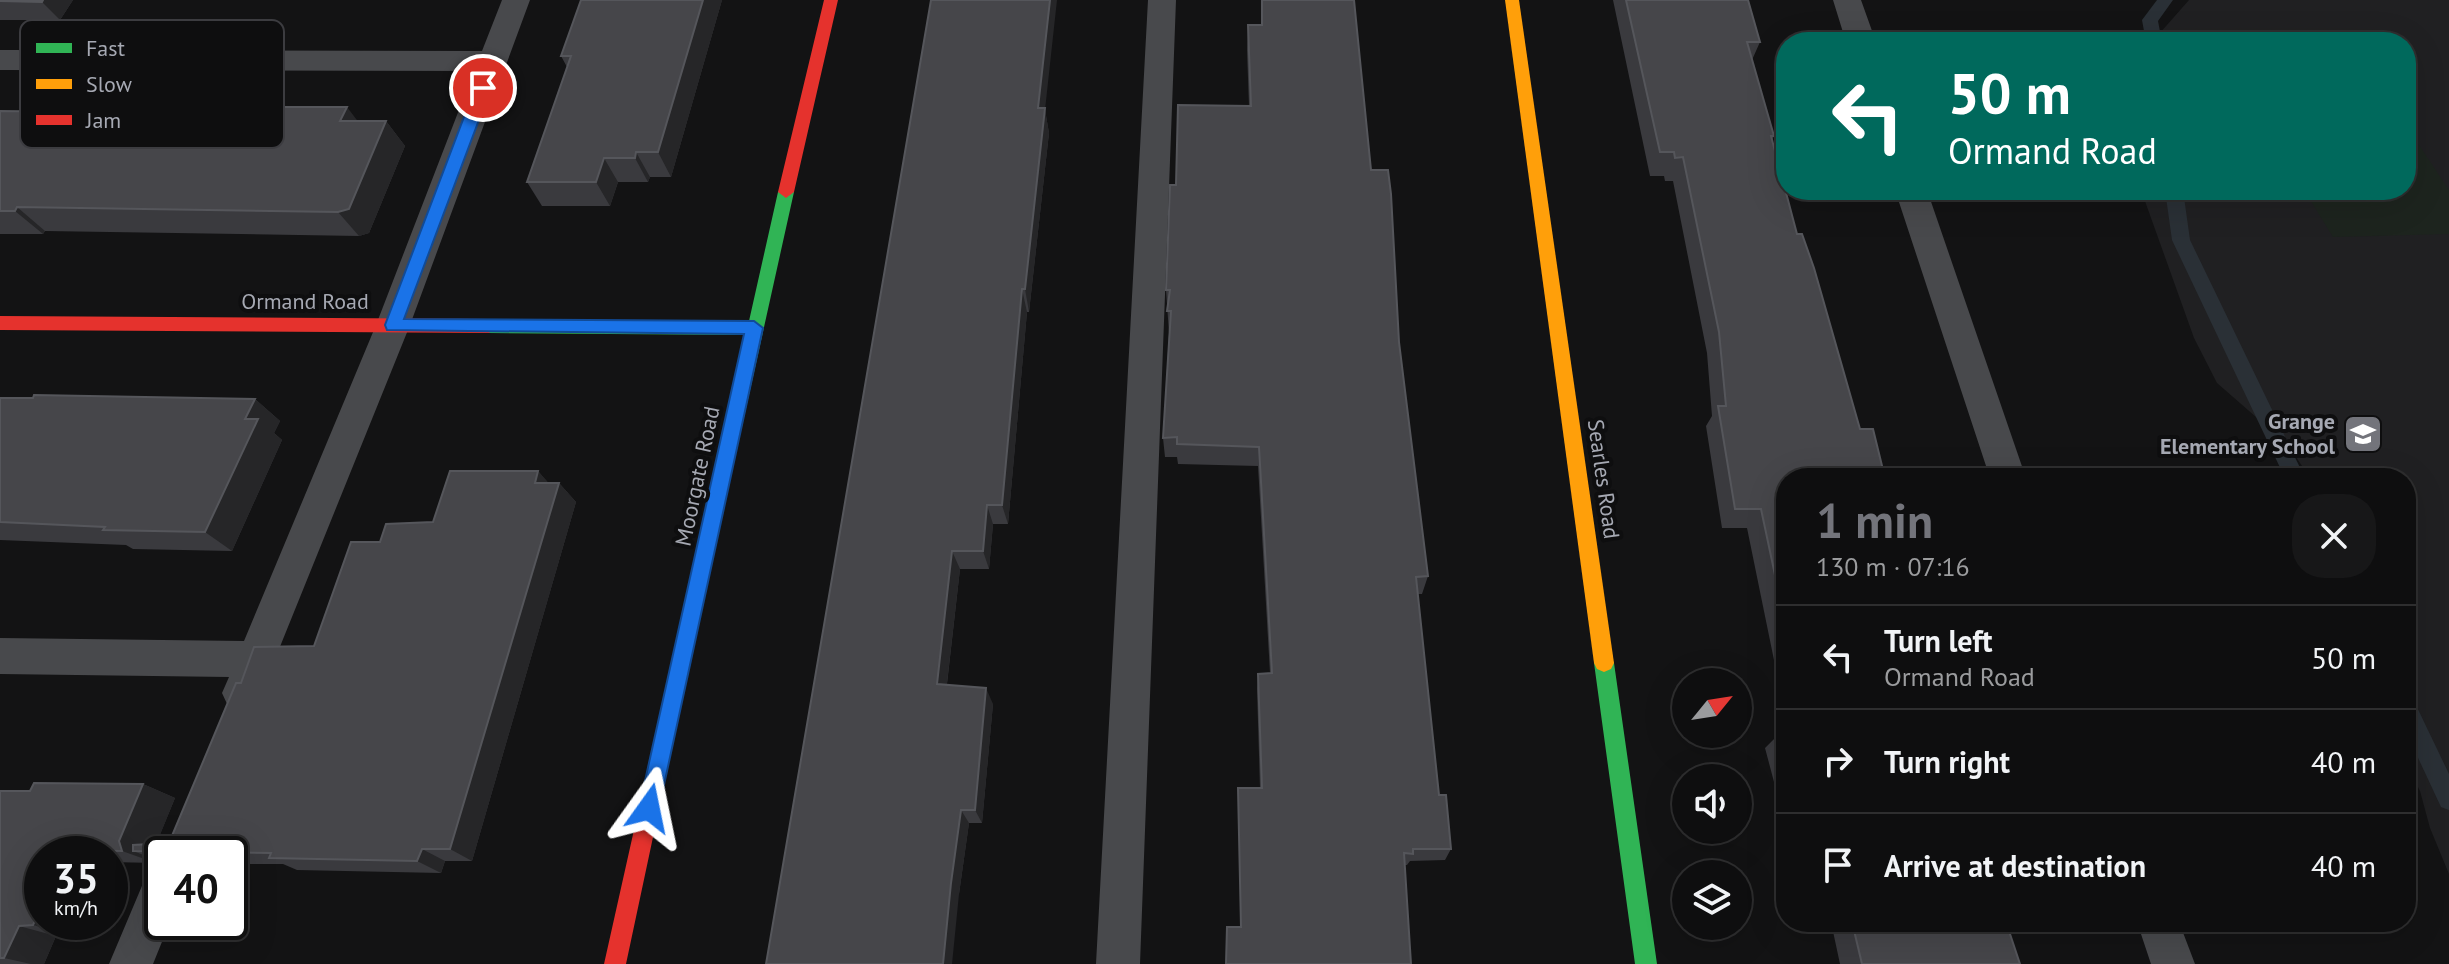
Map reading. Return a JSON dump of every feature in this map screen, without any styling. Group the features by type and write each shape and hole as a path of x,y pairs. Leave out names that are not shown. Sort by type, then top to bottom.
{"street":[{"name":"Moorgate Road","path":"615,964 754,328 831,0"},
{"name":"Searles Road","path":"1512,0 1646,964"},
{"name":"Ormand Road","path":"0,323 754,328"}],"lane":[{"path":"228,728 393,325 516,0"},
{"path":"1118,964 1162,0"},
{"path":"1847,0 1858,32"},
{"path":"0,60 20,60"},
{"path":"284,61 493,61"},
{"path":"1914,200 2005,468"},
{"path":"0,656 256,659"},
{"path":"2162,932 2173,964"},
{"path":"131,964 144,933"}],"shaded area":[{"name":"Grange Elementary School","path":"2189,0 2449,0 2449,874 2416,783 2416,468 2303,468 2288,445 2217,383 2194,338 2145,200 2416,200 2416,32 2161,32"},
{"path":"2416,142 2449,190 2449,234 2333,237 2310,200 2416,200"}],"building":[{"path":"0,0 43,0 42,2"},
{"path":"581,0 703,0 658,152 636,152 635,158 604,158 596,182 527,182 571,56 561,56"},
{"path":"931,0 1050,0 1038,108 1045,108 1025,289 1022,289 1002,505 987,505 983,551 952,551 937,684 986,688 975,810 961,810 943,964 766,964"},
{"path":"1262,0 1354,0 1371,170 1388,170 1399,342 1428,576 1416,577 1439,795 1446,795 1451,849 1413,849 1413,854 1404,853 1411,964 1226,964 1227,927 1241,927 1238,788 1262,788 1258,674 1272,673 1259,447 1177,444 1177,437 1163,438 1171,311 1167,311 1170,290 1166,290 1170,185 1176,185 1178,105 1251,106 1248,25 1262,25"},
{"path":"1626,0 1748,0 1760,42 1747,42 1774,136 1771,136 1776,155 1776,200 1788,200 1797,234 1802,234 1860,429 1873,429 1883,468 1776,468 1776,580 1761,509 1735,509 1718,406 1726,406 1719,332 1683,157 1675,158 1674,152 1660,152"},
{"path":"284,107 347,107 340,121 386,121 349,209 338,212 17,207 15,211 0,211 0,111 20,111 20,148 284,148"},
{"path":"34,395 255,399 245,419 258,419 205,532 103,530 105,527 0,522 0,398 33,398"},
{"path":"450,471 538,471 535,483 559,483 450,849 422,849 417,861 269,858 271,853 248,853 248,836 172,836 236,683 241,683 254,647 314,646 351,542 380,542 386,524 433,522"},
{"path":"34,783 143,784 121,836 24,836 24,926 19,926 4,958 0,958 0,791 30,791"},
{"path":"144,844 144,851 133,851 133,845"},
{"path":"1854,932 2009,932 2020,964 1862,964"}],"waterway":[{"path":"2152,32 2150,20 2165,0"},
{"path":"2175,200 2181,240 2290,468"},
{"path":"2416,729 2449,799"}],"traffic: fast":[{"path":"696,593 786,192"},
{"path":"489,326 754,328"},
{"path":"1604,663 1646,964"}],"traffic: slow":[{"path":"1512,0 1604,663"}],"traffic: jam":[{"path":"786,192 831,0"},
{"path":"0,323 489,326"},
{"path":"615,964 696,593"}],"place":[{"name":"Grange Elementary School","path":"2363,434"}],"route":[{"path":"483,88 393,325 754,328 649,808"}]}
